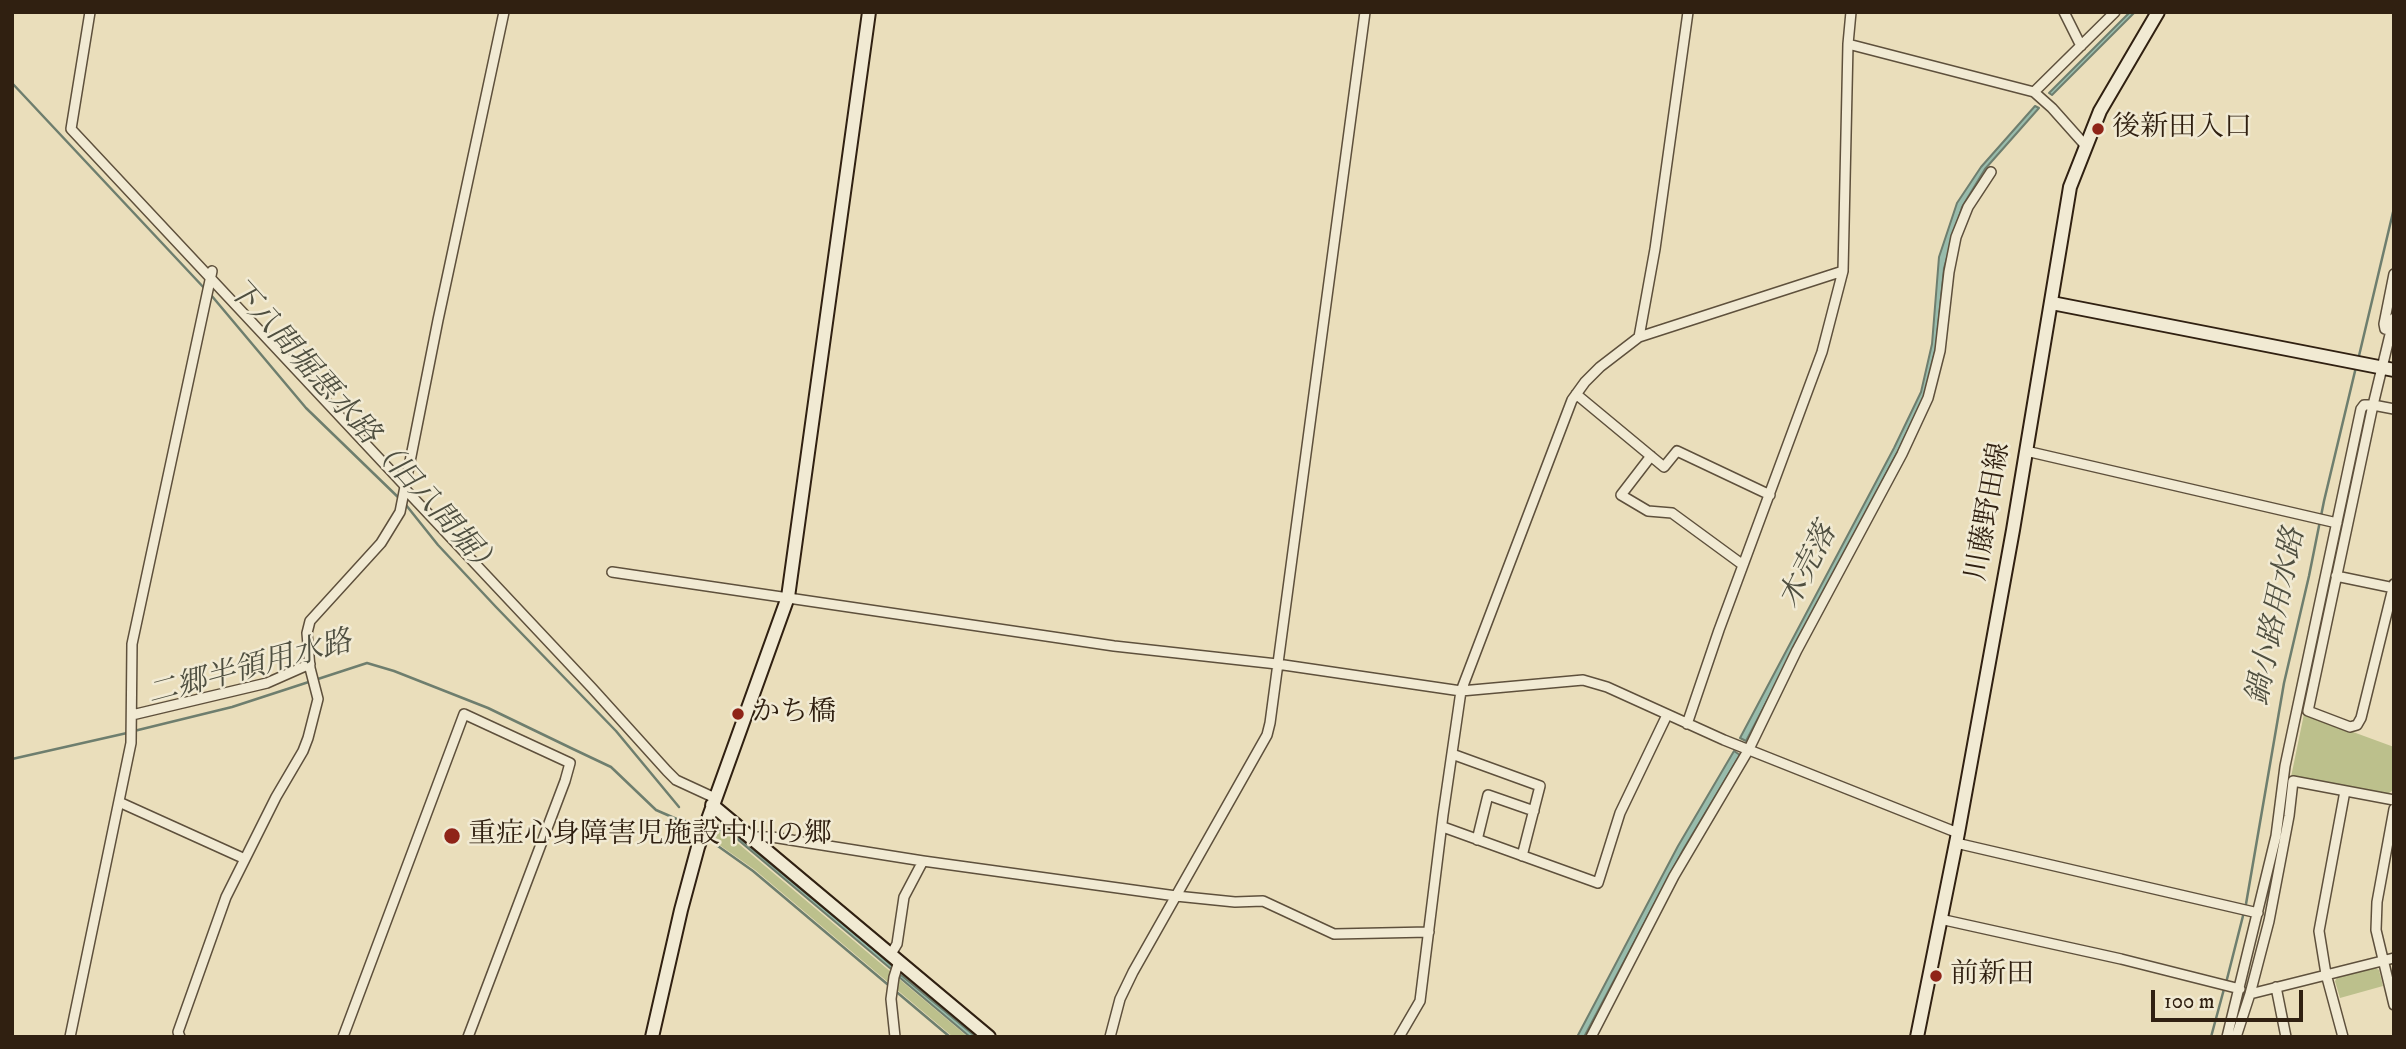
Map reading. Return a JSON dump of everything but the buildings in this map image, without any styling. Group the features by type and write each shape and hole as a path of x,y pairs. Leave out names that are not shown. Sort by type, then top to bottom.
{"street":[{"path":"90,12 71,129 212,276 405,490 676,780 753,837 895,967 989,1037"},
{"path":"180,1037 178,1032 226,897 276,797 303,751 318,699 310,666 307,633 310,621 381,543 400,512 504,12"},
{"path":"652,1037 681,910 701,839 788,597 869,12"},
{"path":"1110,1037 1119,999 1266,735 1365,12"},
{"path":"1639,337 1655,249 1688,12"},
{"path":"1687,724 1822,352 1843,271 1847,44 1851,12"},
{"path":"2064,12 2081,46"},
{"path":"2034,92 2115,12"},
{"name":"川藤野田線","path":"1917,1037 2026,451 2066,207 2076,168 2110,92 2158,12"},
{"path":"1847,44 2034,92 2085,145"},
{"path":"1591,1037 1674,876 1749,749 1797,650 1902,454 1928,398 1940,351 1956,236 1968,207 1991,172"},
{"path":"1399,1037 1420,1001 1461,691 1525,518 1576,394 1600,367 1639,337 1843,271"},
{"path":"2392,331 2385,329 2384,324 2394,274"},
{"path":"70,1037 131,743 132,644 212,276"},
{"path":"2052,303 2388,369"},
{"path":"2336,576 2393,587 2361,718 2357,725 2350,727 2308,711 2336,576 2373,405 2388,369 2394,318"},
{"path":"1576,394 1664,467 1677,451 1770,495"},
{"path":"2227,1037 2240,989 2254,912 2276,836 2285,766 2361,409 2364,405 2373,405 2394,409"},
{"path":"2026,451 2337,523"},
{"path":"1651,456 1621,495 1648,511 1672,513 1743,565"},
{"path":"612,572 1114,646 1276,664 1461,691 1583,680 1607,687 1687,724 1956,838 2254,912"},
{"path":"132,715 267,683 310,666"},
{"path":"342,1037 464,714 570,763 468,1037"},
{"path":"1443,827 1598,883 1620,813 1667,715"},
{"path":"1452,754 1540,786 1522,856"},
{"path":"2236,1037 2269,920 2293,781 2394,800"},
{"path":"2343,1037 2326,974 2319,931 2345,791"},
{"path":"1477,840 1488,795 1534,811"},
{"path":"119,802 245,859"},
{"path":"2394,809 2377,902 2376,930 2394,1004"},
{"path":"753,837 772,836 1175,896 1235,902 1263,901 1334,934 1429,933"},
{"path":"895,1037 891,999 904,897 923,860"},
{"path":"1940,919 2121,959 2240,989"},
{"path":"2250,994 2394,958"},
{"path":"2276,987 2286,1037"}],"green space":[{"path":"2304,714 2394,747 2392,791 2382,793 2291,777"},
{"path":"711,829 727,834 968,1037 953,1037 755,870 708,837"},
{"path":"2374,967 2379,970 2383,986 2340,998 2335,981 2337,978"}],"shaded area":[{"path":"2130,12 2135,12 2052,95 2049,93"},
{"path":"2035,106 2039,108 1985,169 1962,207 1944,268 1936,347 1925,395 1746,741 1740,738 1921,392 1932,344 1939,257 1957,203 1981,167"},
{"path":"1734,751 1740,755 1683,850 1584,1037 1577,1037 1678,846"},
{"path":"720,822 873,949 892,966 891,969 730,833 715,829"},
{"path":"901,975 976,1037 970,1037 899,977"}],"waterway":[{"name":"下八間堀悪水路（旧八間堀）","path":"12,83 206,290"},
{"name":"鍋小路用水路","path":"2358,360 2394,208"},
{"name":"下八間堀悪水路（旧八間堀）","path":"211,295 306,408 401,500"},
{"name":"鍋小路用水路","path":"2226,983 2246,904 2284,683 2356,367"},
{"name":"下八間堀悪水路（旧八間堀）","path":"406,505 438,545 616,731 679,807"},
{"name":"二郷半領用水路","path":"134,731 232,707 367,663 488,708 611,767 656,810 679,820 702,824"},
{"name":"二郷半領用水路","path":"12,759 127,733"},
{"name":"下八間堀悪水路（旧八間堀）","path":"708,839 753,871 950,1037"},
{"name":"鍋小路用水路","path":"2211,1037 2224,989"}],"place":[{"name":"後新田入口","path":"2098,129"},
{"name":"かち橋","path":"738,714"},
{"name":"重症心身障害児施設中川の郷","path":"452,836"},
{"name":"前新田","path":"1936,976"}],"water label":[{"name":"木売落","path":"1810,567"}]}
